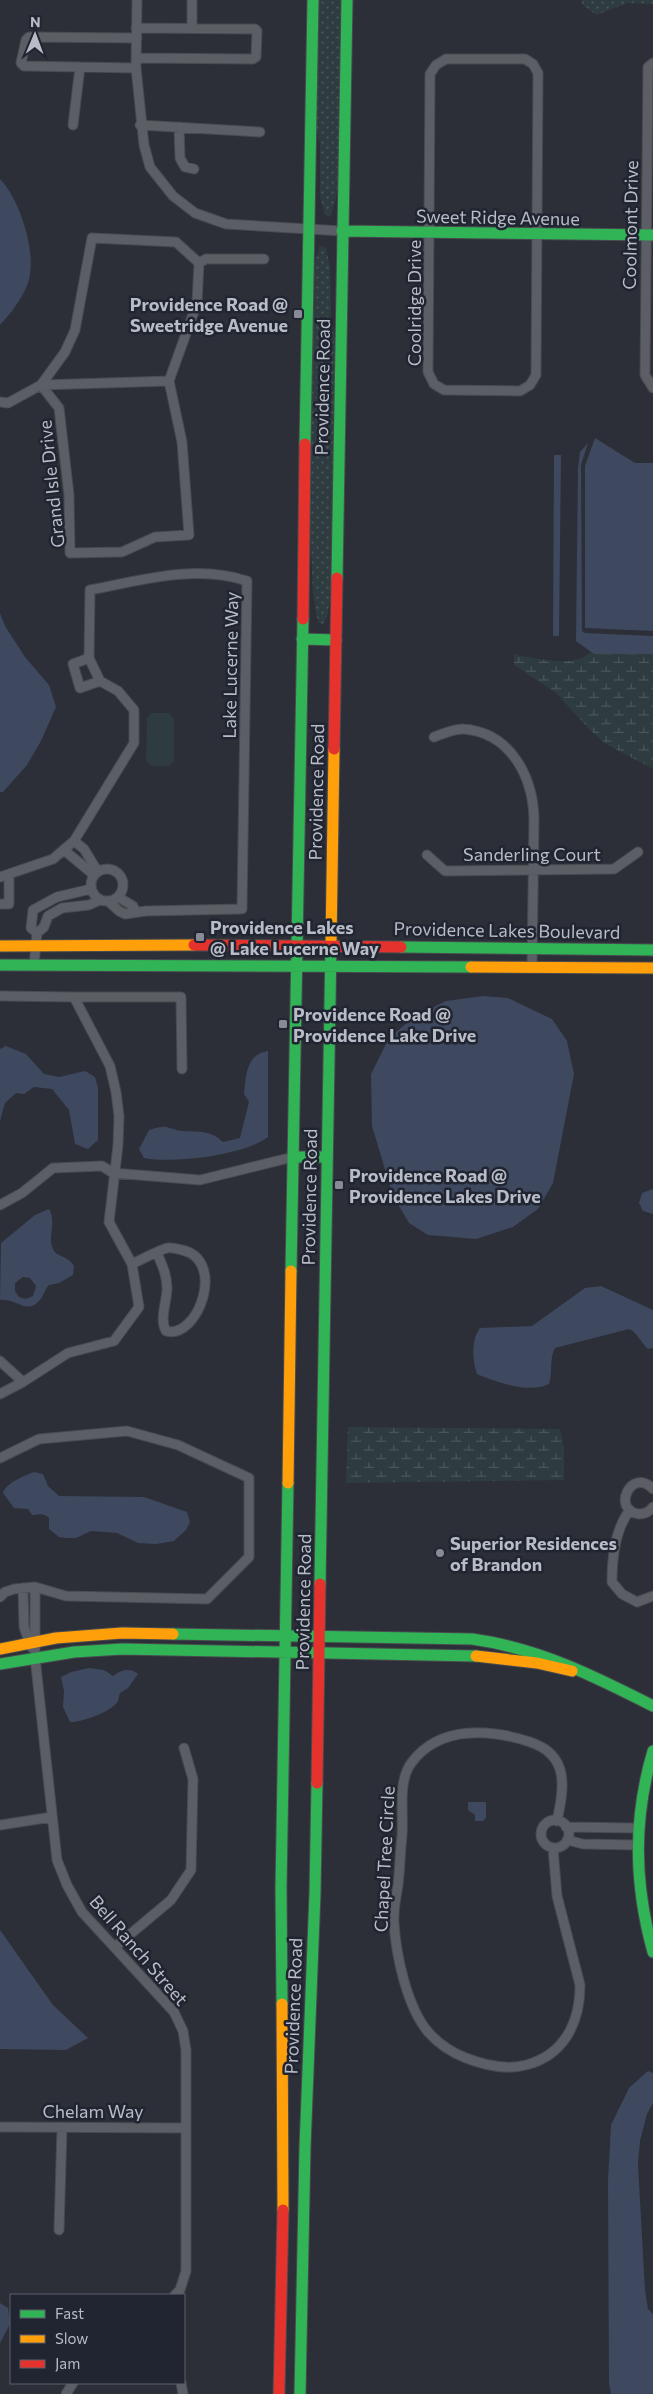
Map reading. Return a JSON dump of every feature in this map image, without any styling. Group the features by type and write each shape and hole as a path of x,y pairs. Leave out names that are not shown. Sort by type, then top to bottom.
{"main road":[{"name":"Providence Road","path":"279,2394 284,2147 281,1889 312,0"},
{"name":"Providence Road","path":"300,2394 305,2147 315,1893 347,0"},
{"name":"Sweet Ridge Avenue","path":"342,231 430,234 649,235"},
{"path":"302,639 336,640"},
{"name":"Providence Lakes Boulevard","path":"0,946 331,945 653,950"},
{"name":"Providence Lakes Boulevard","path":"0,965 653,968"},
{"path":"293,1156 327,1156"},
{"path":"0,1649 32,1642 122,1633 452,1638 500,1642 551,1656 653,1706"},
{"path":"0,1664 74,1652 122,1649 497,1658 537,1663 601,1680"},
{"path":"653,1751 640,1798 636,1828 642,1908 653,1952"},
{"path":"284,2147 305,2147"}],"street":[{"path":"137,0 136,68 140,126 150,166 174,196 196,213 226,224 342,231"},
{"path":"192,0 192,28"},
{"path":"136,28 255,29 257,31 256,57 253,59 137,58"},
{"path":"136,68 24,66 22,63 26,40 29,38 137,38"},
{"name":"Coolridge Drive","path":"446,59 525,59 533,64 538,73 538,235 536,374 530,385 520,391 444,390 434,384 428,372 430,74 436,65 446,59"},
{"name":"Coolmont Drive","path":"653,63 648,67 649,235 645,375 653,388"},
{"path":"73,125 80,67"},
{"path":"140,126 260,132"},
{"path":"179,127 180,158 185,166 194,169"},
{"path":"0,402 8,403 41,385 65,352 75,330 92,238 176,242 199,263"},
{"path":"199,263 206,259 264,259"},
{"path":"41,385 168,381 197,303 199,263"},
{"name":"Grand Isle Drive","path":"41,385 59,408 69,495 70,553 122,552 155,537 189,535 182,442 168,381"},
{"name":"Lake Lucerne Way","path":"100,681 89,658 90,590 177,573 230,576 247,581 242,909 136,912 126,914 104,900"},
{"path":"0,904 9,904 4,876 53,859 74,841 134,743 134,710 118,691 100,681 80,688 72,664 89,658"},
{"path":"434,737 462,729 482,733 498,741 511,753 529,783 533,800 532,967"},
{"path":"74,841 84,850 96,873 91,888"},
{"path":"64,850 96,873"},
{"name":"Sanderling Court","path":"427,855 445,871 534,871 614,869 638,852"},
{"path":"96,873 103,870 113,870 121,877 123,888 118,897"},
{"path":"91,888 104,900"},
{"path":"37,933 31,928 33,910 57,897 91,888"},
{"path":"37,933 44,928 48,916 62,908 89,906 118,897 133,906 136,912"},
{"path":"34,965 37,933"},
{"path":"0,996 181,998 182,1069"},
{"path":"0,1394 23,1382 68,1353 114,1341 139,1307 132,1264 109,1222 113,1173 118,1145 119,1116 116,1092 110,1066 74,997"},
{"path":"0,1205 22,1193 52,1168 102,1166 113,1173 200,1180 293,1156"},
{"path":"132,1264 157,1253 169,1248 189,1252 204,1266 207,1283 196,1314 190,1324 170,1332 166,1331 163,1325 167,1290 166,1275 157,1253"},
{"path":"0,1361 23,1382"},
{"path":"0,1458 39,1439 127,1431 178,1445 249,1478 249,1557 207,1599 66,1596 35,1587 5,1592 0,1597"},
{"path":"653,1489 642,1483 629,1488 625,1502 630,1510 640,1514 653,1507"},
{"path":"630,1510 622,1521 612,1565 612,1582 622,1594 637,1602 653,1596"},
{"path":"32,1642 35,1587"},
{"path":"23,1588 24,1627 32,1642"},
{"name":"Bell Ranch Street","path":"32,1642 58,1860 67,1885 82,1912 174,2012 184,2031 186,2271 180,2290 176,2294"},
{"name":"Chapel Tree Circle","path":"490,1733 533,1743 548,1751 562,1777 563,1793 557,1821 548,1822 541,1832 545,1844 553,1848 558,1903 580,1985 580,1999 574,2024 568,2036 551,2054 523,2066 498,2066 457,2054 428,2032 416,2012 405,1983 395,1933 394,1912 402,1830 403,1784 409,1765 429,1745 458,1734 490,1733"},
{"path":"115,1947 171,1900 191,1870 193,1779 184,1748"},
{"path":"0,1825 52,1817"},
{"path":"557,1821 566,1827 636,1828"},
{"path":"553,1848 561,1846 567,1840 566,1827"},
{"path":"567,1840 583,1844 636,1845"},
{"name":"Chelam Way","path":"0,2127 186,2128"},
{"path":"59,2230 62,2128"}],"green space":[{"path":"317,0 341,0 338,186 330,217 325,215 320,197 320,144 315,124"},
{"path":"582,0 653,0 653,4 628,3 596,15 582,4"},
{"path":"320,246 326,248 330,267 331,318 335,340 331,596 327,617 323,624 319,623 314,600 308,530 313,268"},
{"path":"590,652 594,654 653,654 653,769 606,744 590,730 556,693 514,665 514,654 543,660 565,661 575,660"},
{"path":"151,713 169,713 174,719 174,762 169,766 151,766 146,761 147,718"},
{"path":"348,1427 560,1429 564,1448 564,1480 346,1483"}],"water":[{"path":"0,179 20,213 29,243 31,258 26,289 16,306 0,325"},
{"path":"595,438 635,463 653,463 653,631 585,628 585,466"},
{"path":"588,443 581,465 582,631 585,633 653,636 653,654 594,654 576,641 578,468 580,452"},
{"path":"554,455 561,455 559,636 553,636"},
{"path":"0,613 5,626 25,657 49,685 56,707 41,741 27,765 3,792 0,792"},
{"path":"483,996 508,998 552,1019 567,1041 574,1074 553,1183 538,1209 513,1227 476,1239 428,1235 409,1223 393,1196 372,1126 371,1074 389,1038 415,1016 446,1001"},
{"path":"6,1046 26,1054 44,1074 59,1077 85,1071 95,1077 98,1088 98,1140 88,1149 75,1144 69,1110 52,1089 34,1087 24,1094 16,1093 5,1103 0,1121 0,1049"},
{"path":"268,1051 268,1137 243,1149 226,1153 190,1159 156,1160 144,1158 139,1149 149,1130 161,1127 214,1135 223,1142 240,1138 249,1102 244,1094 249,1067 255,1056"},
{"path":"653,1189 653,1214 643,1211 639,1203 642,1193"},
{"path":"49,1209 52,1219 51,1244 57,1254 72,1263 74,1266 73,1275 59,1283 49,1285 40,1300 34,1305 25,1306 0,1300 1,1243 35,1215","holes":["23,1277 30,1278 36,1286 33,1296 26,1299 19,1297 15,1291 15,1283"]},
{"path":"601,1286 653,1310 653,1348 648,1349 629,1329 555,1348 549,1384 541,1387 513,1386 477,1374 473,1350 475,1338 480,1328 532,1326 585,1288"},
{"path":"34,1472 43,1474 48,1486 59,1496 144,1497 187,1512 190,1522 186,1530 174,1541 156,1544 138,1543 117,1533 91,1531 76,1538 59,1537 49,1529 49,1518 47,1516 41,1514 32,1515 28,1509 14,1508 3,1493 12,1483"},
{"path":"89,1668 104,1670 113,1676 125,1670 138,1674 128,1688 120,1693 118,1701 110,1709 89,1718 70,1722 63,1707 64,1691 61,1677 71,1672"},
{"path":"468,1802 486,1802 486,1818 483,1821 475,1821 475,1815 468,1810"},
{"path":"0,1930 53,2005 88,2038 66,2050 0,2049"},
{"path":"648,2071 653,2073 653,2103 647,2114 640,2141 638,2164 645,2290 648,2309 653,2314 653,2394 611,2394 609,2382 608,2180 611,2125 629,2088"},
{"path":"0,2303 8,2308 10,2324 0,2343"}],"traffic: fast":[{"path":"305,444 313,0"},
{"path":"337,578 347,0"},
{"path":"342,231 653,235"},
{"path":"291,1271 303,619"},
{"path":"302,639 336,640"},
{"path":"320,1584 331,944"},
{"path":"401,947 653,950"},
{"path":"0,965 471,967"},
{"path":"293,1157 327,1157"},
{"path":"282,2004 281,1889 288,1483"},
{"path":"173,1634 472,1639 496,1643 543,1656 587,1674 653,1706"},
{"path":"0,1664 74,1652 122,1649 476,1656"},
{"path":"653,1751 642,1801 638,1851 642,1901 653,1952"},
{"path":"300,2394 305,2147 315,1893 317,1783"}],"traffic: slow":[{"path":"331,944 334,749"},
{"path":"0,946 194,945"},
{"path":"471,967 653,968"},
{"path":"288,1483 291,1271"},
{"path":"0,1649 56,1638 122,1633 173,1634"},
{"path":"476,1656 537,1663 572,1671"},
{"path":"282,2004 283,2210"}],"traffic: jam":[{"path":"303,619 305,444"},
{"path":"334,749 337,578"},
{"path":"194,945 401,947"},
{"path":"317,1783 320,1584"},
{"path":"279,2394 283,2210"}],"place":[{"name":"Providence Road @ Sweetridge Avenue","path":"298,314"},
{"name":"Providence Lakes @ Lake Lucerne Way","path":"200,937"},
{"name":"Providence Road @ Providence Lake Drive","path":"283,1024"},
{"name":"Providence Road @ Providence Lakes Drive","path":"339,1185"},
{"name":"Superior Residences of Brandon","path":"440,1553"}]}
